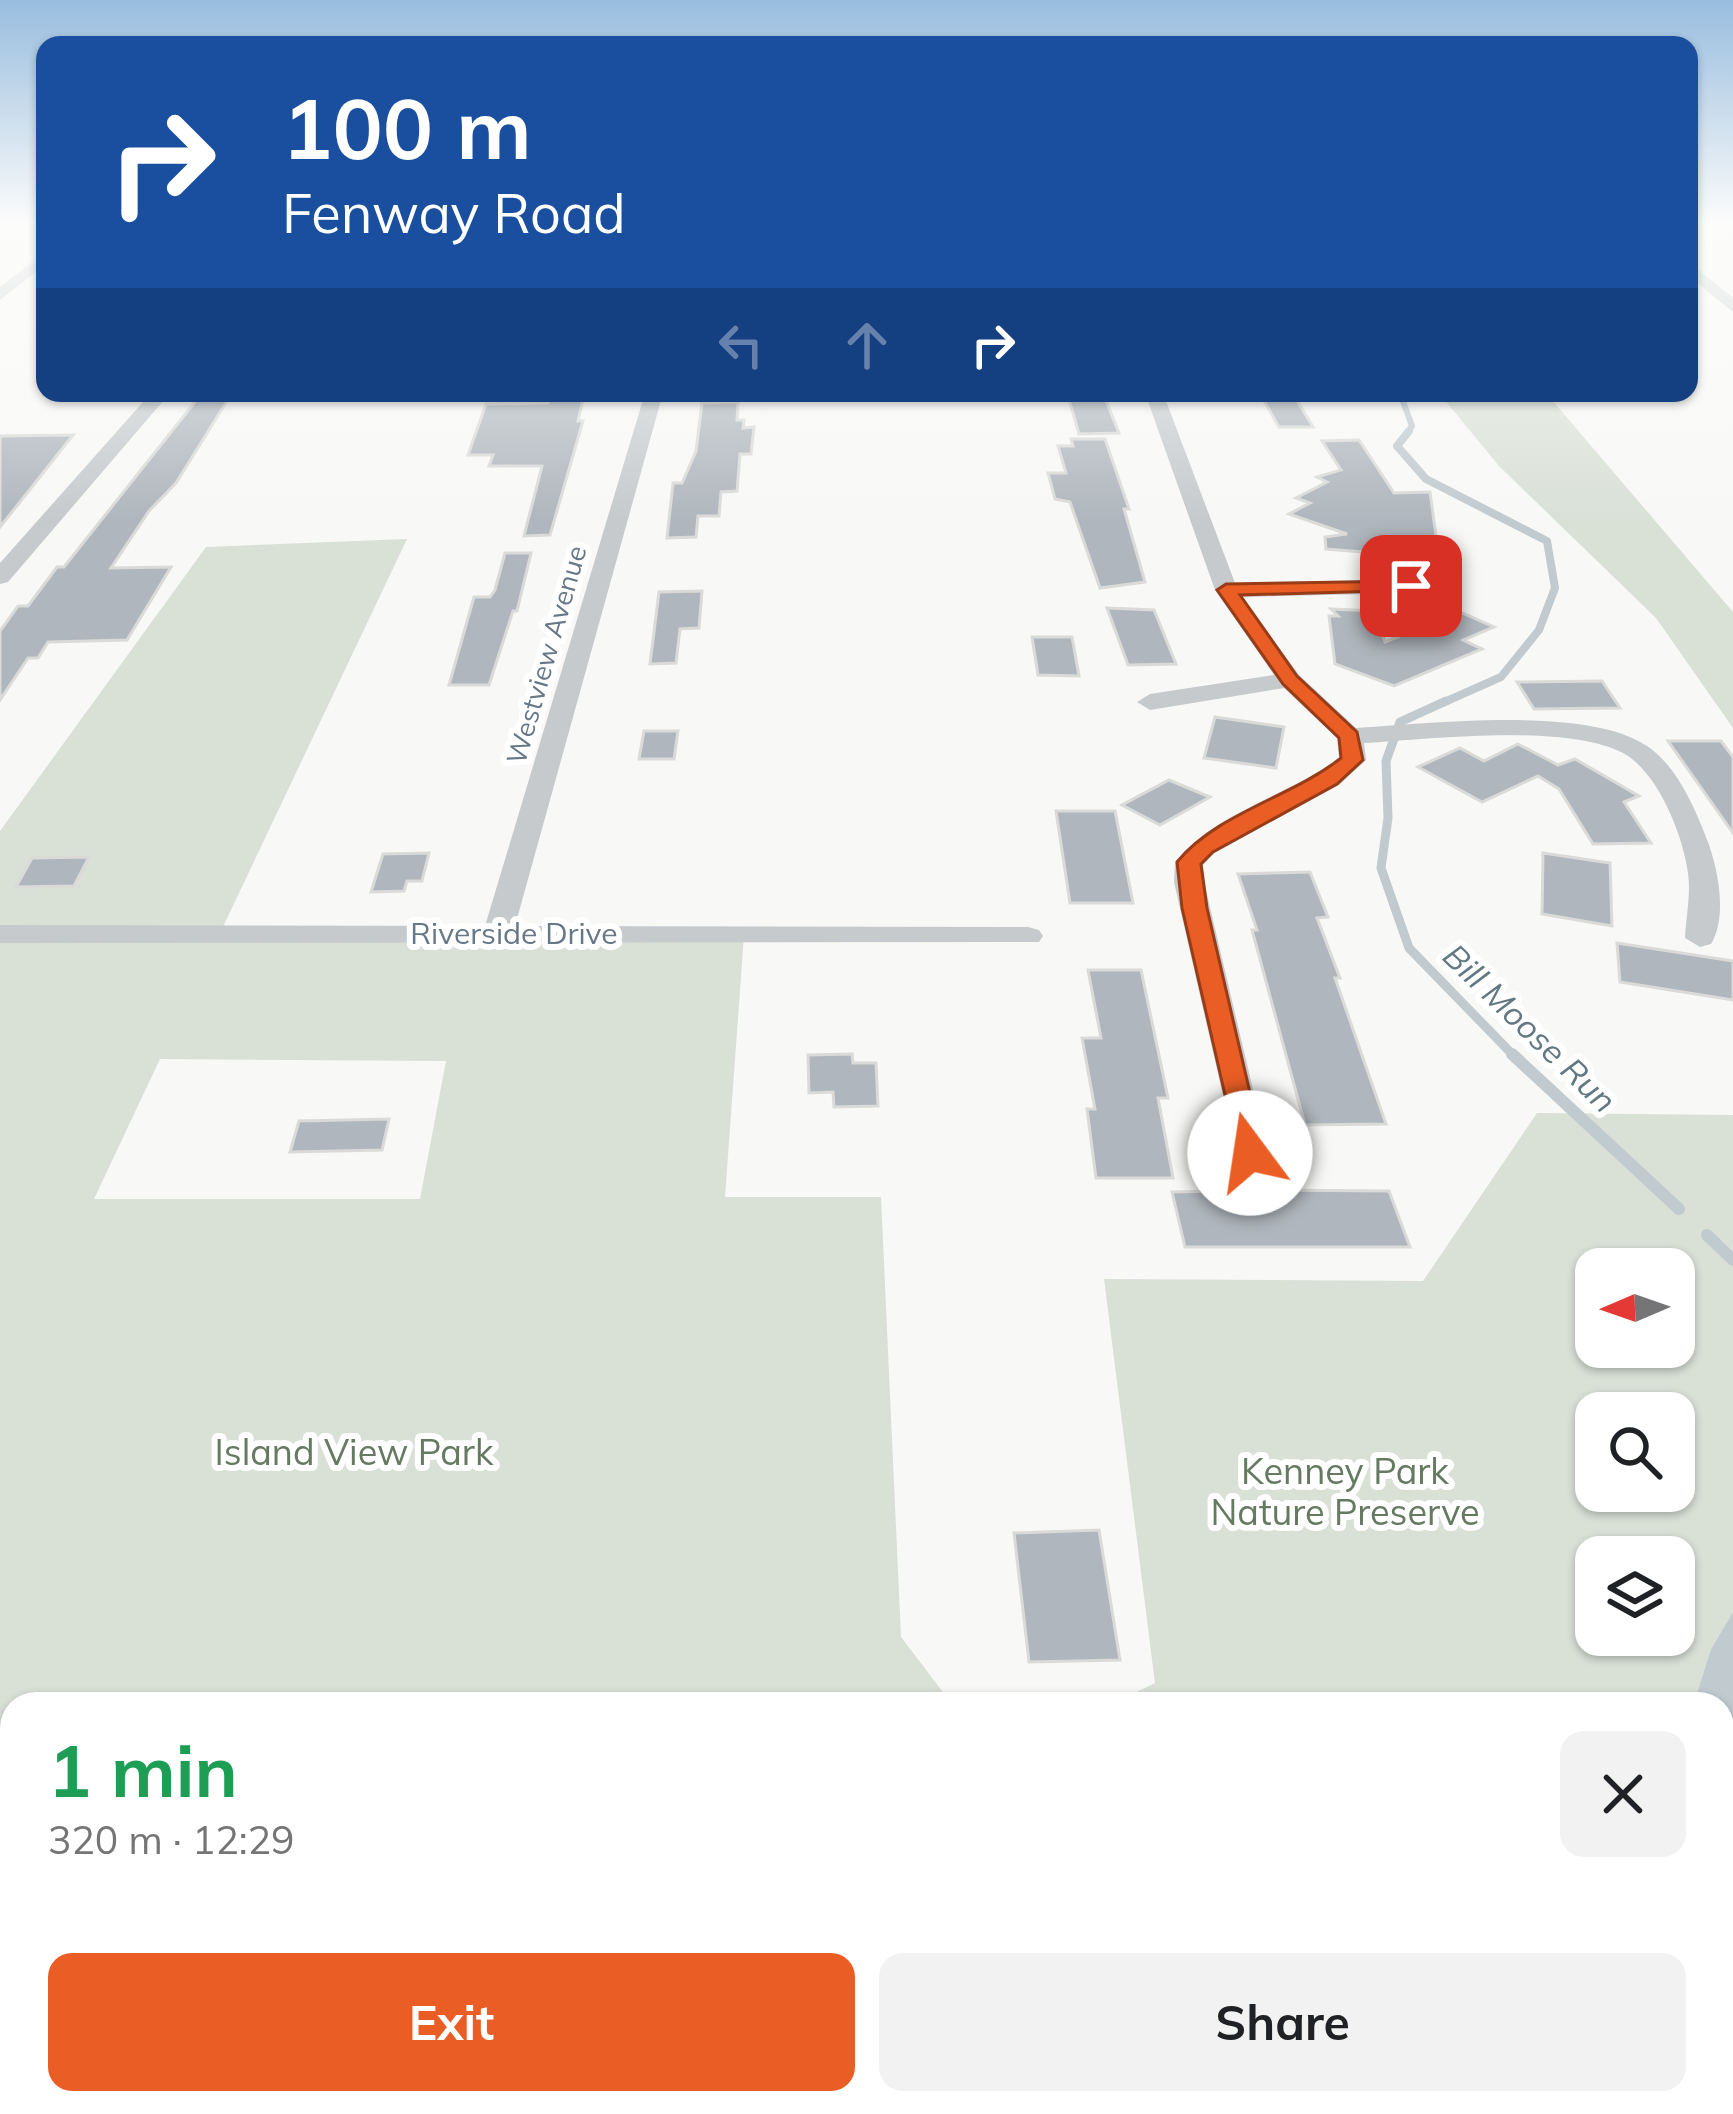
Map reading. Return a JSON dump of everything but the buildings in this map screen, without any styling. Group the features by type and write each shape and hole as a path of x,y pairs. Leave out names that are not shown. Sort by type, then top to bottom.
{"street":[{"path":"0,578 152,402"},
{"name":"Westview Avenue","path":"498,934 651,402"},
{"path":"1157,402 1226,590 1290,680 1350,736 1352,760 1329,779 1204,847 1189,862 1192,899 1250,1153"},
{"path":"1226,590 1411,586"},
{"path":"1150,702 1290,680"},
{"path":"1350,736 1488,729 1600,736 1634,748 1655,765 1703,868 1700,938"},
{"name":"Riverside Drive","path":"0,934 1028,935"}],"green space":[{"path":"1446,402 1554,402 1733,612 1733,728 1656,618 1499,466"},
{"name":"Island View Park","path":"407,539 220,933 744,935 725,1197 881,1197 901,1637 943,1692 0,1692 0,831 206,547","holes":["160,1059 446,1061 420,1199 94,1199"]},
{"name":"Kenney Park Nature Preserve","path":"1537,1113 1733,1115 1733,1612 1711,1649 1697,1692 1137,1692 1155,1683 1104,1279 1423,1281"}],"shaded area":[{"path":"1733,1612 1733,1692 1697,1692 1711,1649"}],"waterway":[{"name":"Bill Moose Run","path":"1403,402 1412,426 1406,434"},
{"name":"Bill Moose Run","path":"1409,431 1397,446 1426,479 1547,541 1555,588 1539,630 1501,677 1440,704"},
{"name":"Bill Moose Run","path":"1446,701 1400,722 1386,761 1388,818 1381,868 1409,948 1513,1055"},
{"name":"Bill Moose Run","path":"1513,1055 1679,1209"},
{"name":"Bill Moose Run","path":"1707,1235 1733,1260"}],"route":[{"path":"1250,1153 1194,908 1189,862 1204,847 1329,779 1352,760 1350,736 1290,680 1226,590 1411,586"}]}
